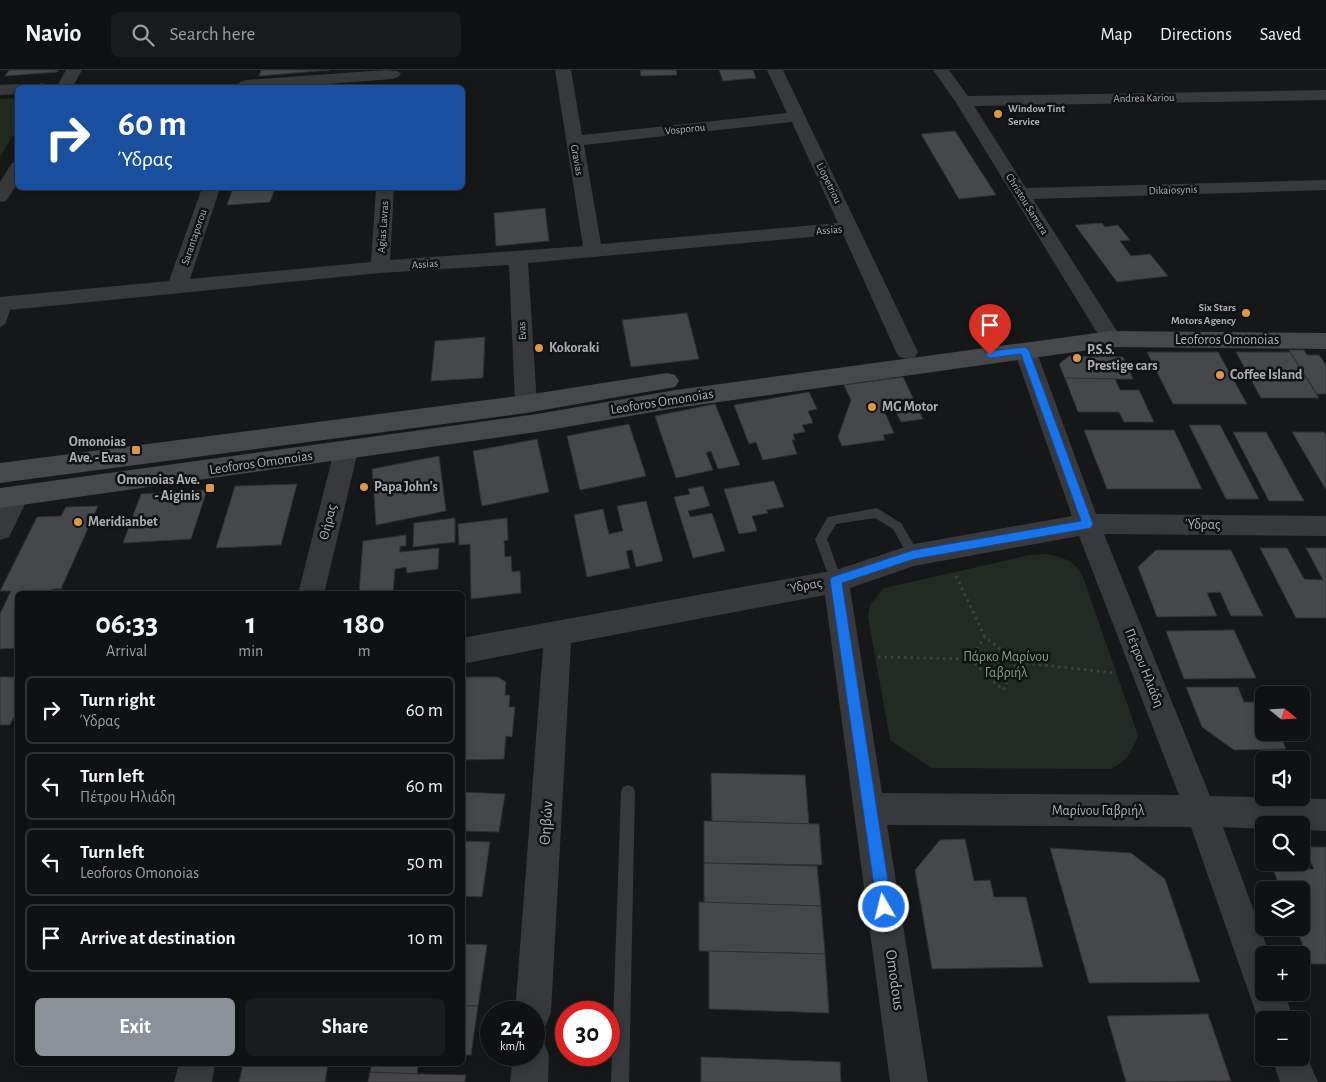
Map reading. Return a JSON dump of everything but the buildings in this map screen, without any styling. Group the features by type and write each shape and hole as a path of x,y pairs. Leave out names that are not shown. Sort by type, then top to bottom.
{"main road":[{"name":"Leoforos Omonoias","path":"0,473 526,404 670,381 907,352 1107,331 1326,325"},
{"name":"Leoforos Omonoias","path":"9,497 346,451 537,423 676,399 1025,350 1107,331 1326,341"}],"street":[{"path":"66,85 74,70"},
{"name":"Gravias","path":"563,70 593,251"},
{"name":"Liopetriou","path":"775,70 907,352"},
{"name":"Christou Samara","path":"941,70 963,100 1107,331"},
{"path":"247,81 393,77"},
{"path":"0,90 15,89"},
{"name":"Andrea Kariou","path":"963,100 1326,94"},
{"name":"Vosporou","path":"574,141 796,117"},
{"path":"0,197 9,177"},
{"name":"Dikaiosynis","path":"1021,194 1326,185"},
{"name":"Sarantaporou","path":"177,287 210,190"},
{"name":"Agias Lavras","path":"380,267 385,190"},
{"name":"Assias","path":"4,304 380,267 518,258 850,228"},
{"name":"Evas","path":"518,258 526,404"},
{"name":"Πέτρου Ηλιάδη","path":"1025,350 1087,524 1201,811 1255,960"},
{"name":"Θήρας","path":"312,591 346,451"},
{"path":"0,530 9,497"},
{"name":"Ύδρας","path":"465,650 836,580 914,555 1087,524 1326,526"},
{"name":"Omodous","path":"836,580 909,1082"},
{"name":"Θηβών","path":"534,1001 558,634"},
{"name":"Μαρίνου Γαβριήλ","path":"870,809 1201,811 1326,816"},
{"path":"193,1082 197,1066"},
{"path":"529,1082 530,1066"},
{"path":"1293,1066 1299,1082"}],"lane":[{"path":"0,324 4,304"},
{"path":"836,580 821,539 832,520 877,513 897,526 914,555"},
{"path":"620,1082 628,792"}],"path":[{"path":"946,549 954,572 985,637 1017,662 1116,673 1146,673"},
{"path":"970,659 985,637"},
{"path":"848,657 970,659 1003,690 1017,662"}],"green space":[{"path":"15,98 15,132 0,157 0,99"},
{"name":"Πάρκο Μαρίνου Γαβριήλ","path":"1044,554 1066,560 1075,565 1082,574 1138,735 1134,746 1125,759 1111,769 931,768 890,740 868,617 870,605 884,588 1030,555"}],"place":[{"name":"Window Tint Service","path":"998,114"},
{"name":"Six Stars Motors Agency","path":"1246,313"},
{"name":"Kokoraki","path":"539,348"},
{"name":"P.S.S. Prestige cars","path":"1077,358"},
{"name":"Coffee Island","path":"1220,375"},
{"name":"MG Motor","path":"872,407"},
{"name":"Omonoias Ave. - Evas","path":"136,450"},
{"name":"Papa John's","path":"364,487"},
{"name":"Omonoias Ave. - Aiginis","path":"210,488"},
{"name":"Meridianbet","path":"78,522"}],"route":[{"path":"884,907 836,580 914,555 1087,524 1025,350 990,355"}]}
